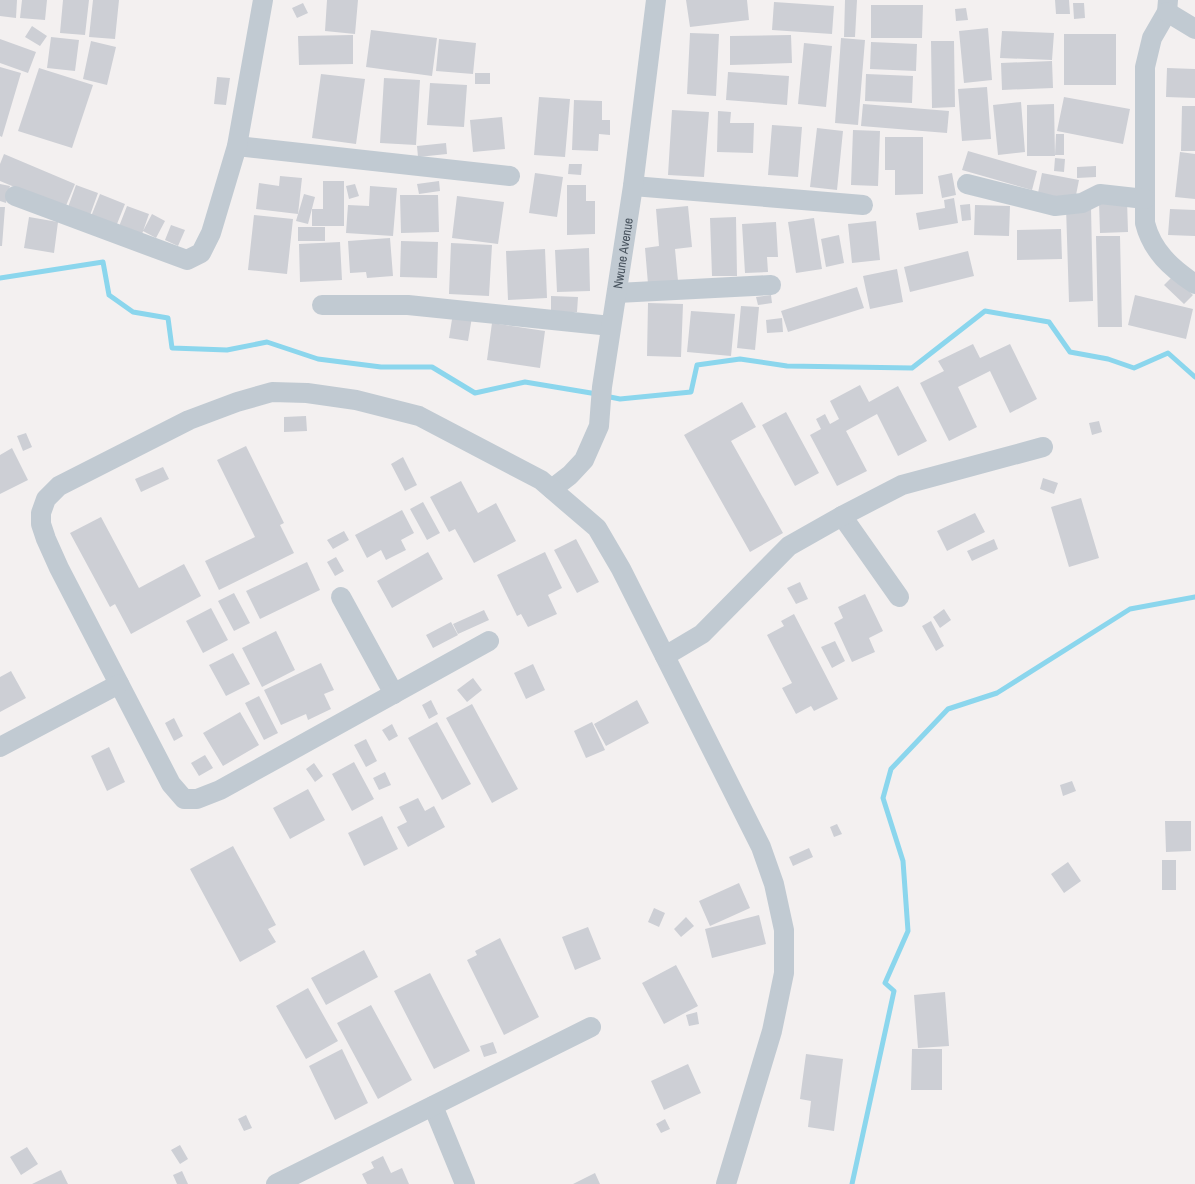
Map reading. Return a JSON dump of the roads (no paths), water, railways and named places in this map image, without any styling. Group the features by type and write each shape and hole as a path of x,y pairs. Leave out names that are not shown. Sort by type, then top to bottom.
{"street":[{"path":"15,196 187,260 201,253 211,233 237,146 263,0"},
{"name":"Nwune Avenue","path":"552,489 570,475 584,460 599,426 602,387 633,186 656,0"},
{"path":"1195,29 1168,6 1152,38 1145,67 1145,223 1149,238 1166,260 1180,274 1195,284"},
{"path":"237,146 510,176"},
{"path":"967,184 1055,206 1082,203 1100,194 1145,199"},
{"path":"633,186 863,204"},
{"path":"617,293 771,285"},
{"path":"322,305 408,305 611,326"},
{"path":"489,641 220,790 197,799 184,799 171,784 59,568 41,524 40,512 46,499 59,486 189,420 237,402 272,392 307,393 356,400 419,416 541,480 597,528 621,569 760,847 774,884 784,930 784,973 772,1031 726,1184"},
{"path":"664,656 702,634 789,546 842,516 902,485 1043,447"},
{"path":"842,516 899,597"},
{"path":"341,597 394,694"},
{"path":"0,747 119,684"},
{"path":"276,1184 591,1027"},
{"path":"433,1106 465,1184"}],"waterway":[{"path":"0,278 103,262 109,295 133,312 168,318 172,348 227,350 267,342 318,359 381,367 432,367 475,393 525,382 597,394"},
{"path":"605,396 620,399 691,392 697,365 740,359 787,366 912,368 985,311 1049,322 1070,352 1108,359 1134,368 1168,353 1195,377"},
{"path":"852,1184 894,991 885,983 908,931 903,861 883,798 891,769 948,709 997,693 1130,609 1195,597"}]}
